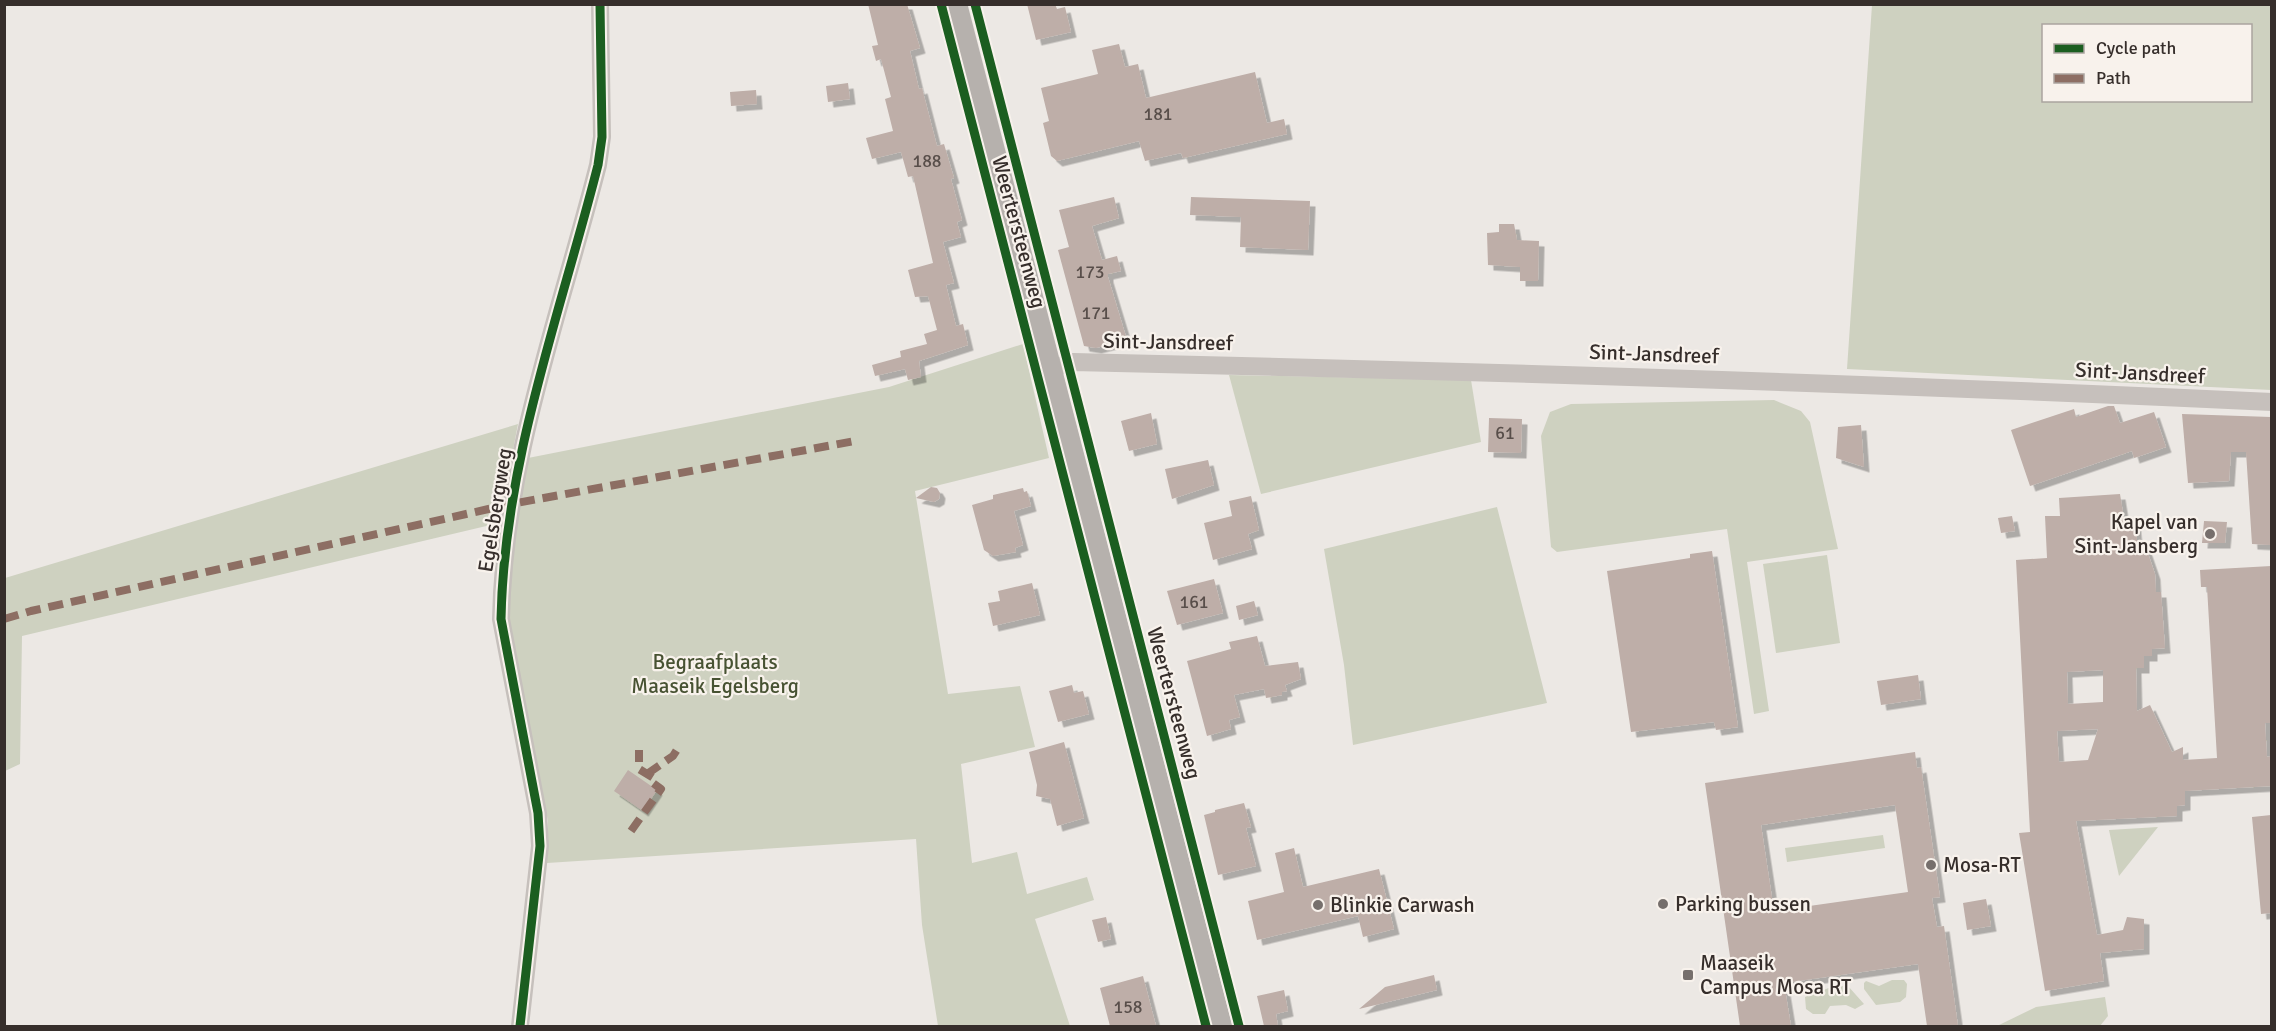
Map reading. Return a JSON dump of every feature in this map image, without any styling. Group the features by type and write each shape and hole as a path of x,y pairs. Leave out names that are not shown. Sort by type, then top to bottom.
{"main road":[{"name":"Weertersteenweg","path":"955,4 1220,1026"}],"street":[{"name":"Egelsbergweg","path":"520,1026 539,835 538,813 501,618 501,592 516,472 544,358 598,165 602,137 600,4"},
{"name":"Sint-Jansdreef","path":"1050,369 1073,362 1533,372 1882,384 2271,402"}],"green space":[{"path":"1872,5 2271,5 2271,390 1847,369"},
{"name":"Begraafplaats Maaseik Egelsberg","path":"1023,344 1049,458 915,491 948,694 1020,686 1035,747 961,764 972,863 1017,852 1027,894 1087,877 1094,900 1035,919 1070,1026 938,1026 922,925 916,839 547,863 548,821 509,626 506,588 528,458 889,387"},
{"path":"1229,375 1471,380 1481,442 1261,494"},
{"path":"1774,400 1801,411 1810,422 1838,549 1747,562 1769,711 1754,714 1727,529 1557,552 1551,547 1541,436 1550,412 1571,404"},
{"path":"518,424 499,523 22,636 20,764 5,771 5,578"},
{"path":"1497,507 1547,703 1353,745 1344,665 1324,549"},
{"path":"1827,555 1840,643 1776,653 1763,564"},
{"path":"2158,827 2119,876 2109,830"},
{"path":"1883,835 1885,848 1787,862 1785,848"},
{"path":"1892,980 1904,980 1907,984 1906,997 1900,1002 1876,1005 1864,989 1864,983 1866,981 1879,986"},
{"path":"1834,986 1848,986 1864,1004 1855,1009 1846,1005 1830,1006 1825,1014 1813,1014 1806,1009 1805,997"},
{"path":"2105,997 2108,1016 2100,1026 1997,1026 2036,1007"}],"building":[{"path":"868,4 907,4 920,48 910,51 919,89 922,88 937,146 944,144 954,178 951,179 962,220 957,222 961,237 943,242 954,283 946,285 956,326 963,324 968,345 919,361 921,377 908,380 905,369 875,376 872,365 901,357 900,351 927,344 924,334 937,330 928,296 915,297 908,270 933,263 913,176 908,177 901,152 872,159 866,138 893,131 885,99 891,97 881,59 876,61 872,46 878,45"},
{"path":"1027,4 1055,4 1057,9 1065,7 1071,32 1036,40"},
{"path":"1119,44 1125,67 1138,64 1146,98 1255,72 1267,123 1284,119 1287,134 1183,158 1181,153 1145,161 1139,141 1057,161 1051,156 1043,123 1049,121 1041,88 1098,74 1092,50"},
{"path":"848,83 850,99 828,102 826,86"},
{"path":"756,90 757,104 731,106 730,92"},
{"path":"1114,197 1119,218 1092,226 1102,260 1117,256 1121,271 1108,274 1108,277 1127,340 1096,348 1084,346 1058,250 1069,247 1059,210"},
{"path":"1191,197 1310,201 1308,250 1240,247 1241,217 1190,215"},
{"path":"1499,224 1514,224 1517,240 1539,241 1538,281 1520,281 1520,267 1488,265 1487,233 1499,232"},
{"path":"2114,406 2120,423 2154,412 2166,447 2134,458 2132,451 2030,486 2011,430 2074,409 2076,417"},
{"path":"1151,413 1157,444 1129,451 1121,421"},
{"path":"2182,414 2271,417 2271,545 2252,544 2246,452 2231,452 2229,481 2188,483"},
{"path":"1489,418 1522,419 1521,453 1488,452"},
{"path":"1861,425 1864,467 1836,458 1838,427"},
{"path":"1208,460 1214,485 1172,499 1165,469"},
{"path":"931,487 937,488 940,493 939,499 934,502 916,498"},
{"path":"1023,488 1024,492 1027,491 1031,506 1014,511 1023,545 1015,548 1016,552 993,556 984,550 972,505 993,499 993,495"},
{"path":"2120,494 2124,519 2135,518 2137,540 2144,542 2155,574 2156,592 2161,592 2165,648 2152,649 2152,656 2144,656 2144,668 2136,668 2137,711 2150,705 2172,752 2183,747 2183,760 2217,758 2207,587 2201,587 2200,570 2271,566 2271,723 2265,723 2267,757 2271,756 2271,786 2185,791 2185,805 2177,806 2177,816 2076,821 2097,935 2123,930 2127,917 2144,919 2144,949 2100,953 2104,981 2045,991 2019,833 2030,832 2016,560 2047,558 2045,516 2060,516 2059,498","holes":["2103,670 2103,702 2068,704 2067,672","2098,729 2088,760 2059,762 2057,731"]},
{"path":"1251,496 1259,530 1248,534 1252,549 1213,560 1204,523 1232,516 1229,501"},
{"path":"2012,516 2015,531 2001,533 1998,518"},
{"name":"Kapel van Sint-Jansberg","path":"2204,521 2227,522 2225,543 2202,543"},
{"path":"1712,551 1738,727 1716,730 1714,722 1631,732 1607,571 1690,558 1690,554"},
{"path":"1214,579 1223,613 1177,625 1167,591"},
{"path":"1032,583 1040,615 993,626 988,603 1000,601 998,591"},
{"path":"1254,601 1258,615 1239,620 1236,606"},
{"path":"1257,636 1265,666 1298,662 1301,679 1285,685 1287,691 1282,692 1282,695 1266,698 1264,689 1234,695 1240,717 1229,720 1231,729 1207,736 1187,661 1231,649 1229,642"},
{"path":"1918,675 1921,699 1881,705 1877,681"},
{"path":"1072,685 1074,693 1083,691 1089,714 1058,722 1049,691"},
{"path":"1064,742 1084,818 1057,826 1050,799 1036,796 1037,785 1029,752"},
{"path":"1915,752 1917,768 1921,767 1940,897 1932,898 1937,927 1944,926 1958,1026 1927,1026 1918,964 1784,983 1791,1026 1740,1026 1705,783","holes":["1895,805 1908,892 1774,911 1761,825"]},
{"path":"628,770 657,790 643,811 614,791"},
{"path":"1244,803 1251,827 1246,828 1256,866 1218,875 1204,815"},
{"path":"2271,815 2271,913 2261,914 2252,817"},
{"name":"Blinkie Carwash","path":"1294,848 1303,887 1379,869 1394,929 1363,937 1358,916 1257,940 1248,901 1284,892 1275,853"},
{"path":"1986,899 1991,926 1967,930 1963,903"},
{"path":"1106,917 1111,939 1098,942 1092,920"},
{"path":"1434,975 1437,990 1359,1009 1385,987"},
{"path":"1143,976 1156,1026 1110,1026 1100,988"},
{"path":"1284,990 1288,1011 1276,1014 1278,1026 1264,1026 1257,996"}],"marked path":[{"path":"4,619 31,611 511,504 855,441"},
{"path":"647,774 673,756 678,748"},
{"path":"631,831 661,789 653,783 655,779 639,769 639,750"}],"cycle path":[{"path":"520,1026 540,846 538,813 501,619 504,561 512,503 536,389 598,165 602,137 600,4"},
{"path":"941,4 1206,1026"},
{"path":"975,4 1239,1026"}],"place":[{"name":"Kapel van Sint-Jansberg","path":"2210,534"},
{"name":"Mosa-RT","path":"1931,865"},
{"name":"Parking bussen","path":"1663,904"},
{"name":"Blinkie Carwash","path":"1318,905"},
{"name":"Maaseik Campus Mosa RT","path":"1688,975"}]}
